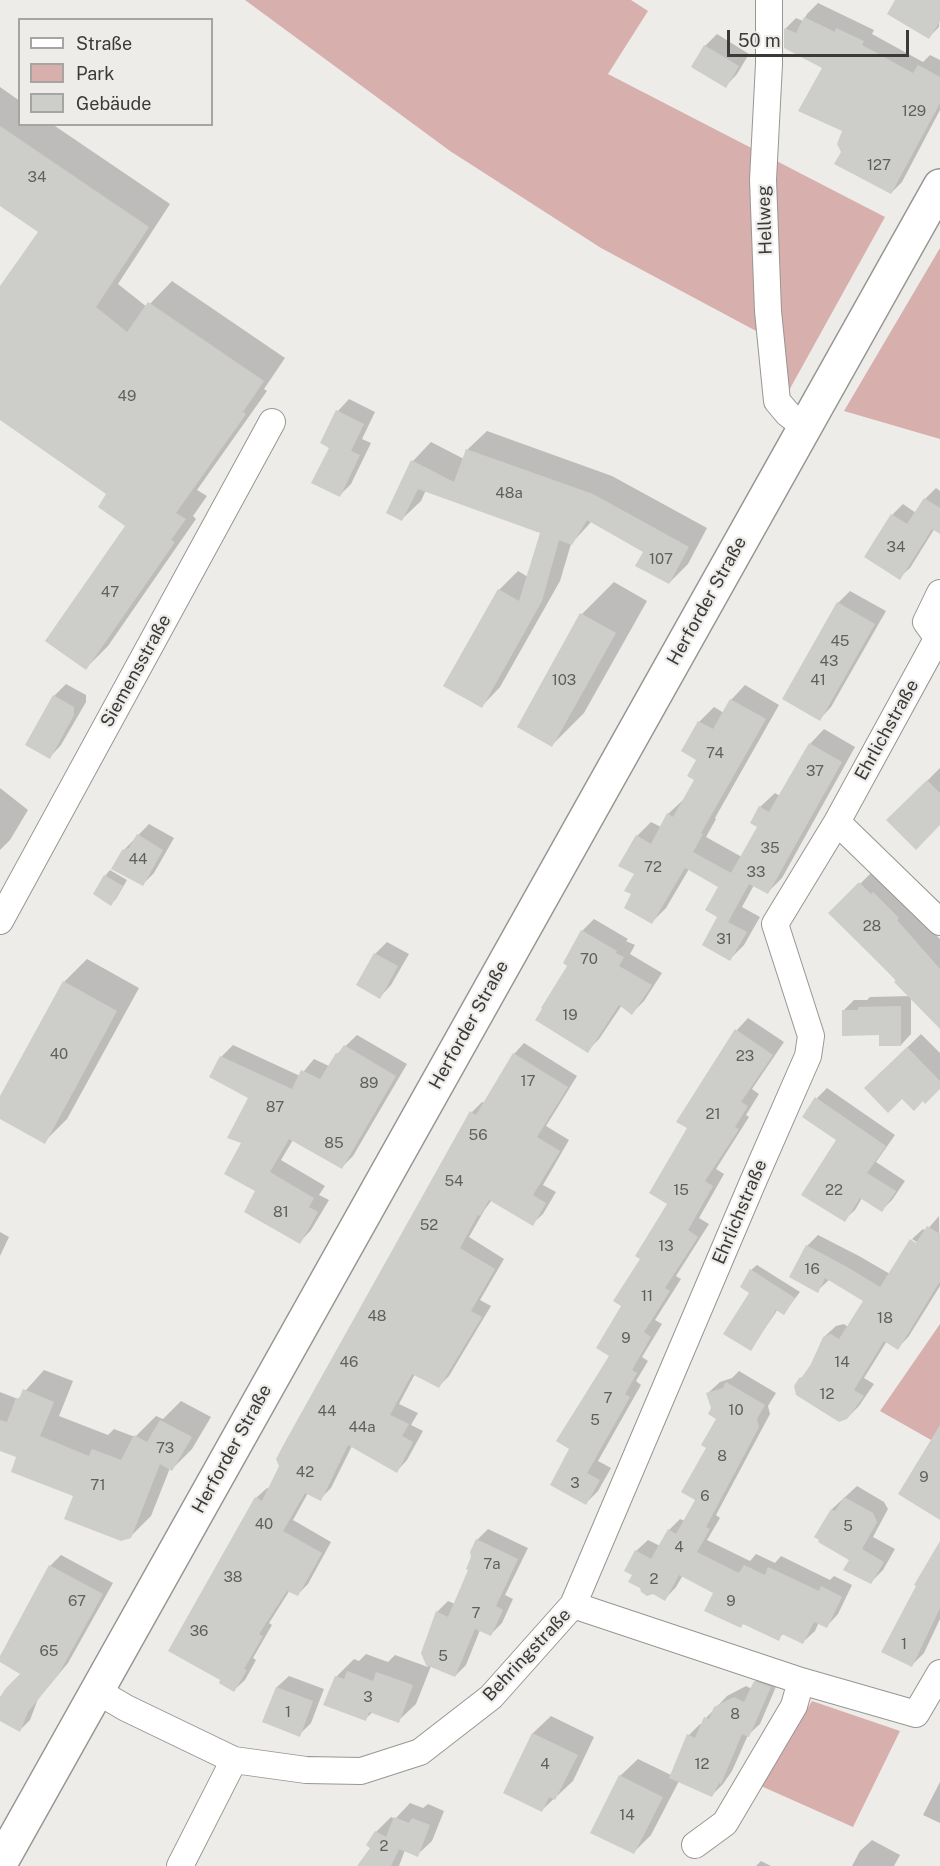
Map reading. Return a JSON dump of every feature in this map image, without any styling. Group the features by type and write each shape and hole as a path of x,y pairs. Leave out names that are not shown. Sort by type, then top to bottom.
{"main road":[{"name":"Herforder Straße","path":"0,1864 940,186"}],"street":[{"name":"Hellweg","path":"769,0 769,64 763,180 768,311 777,401 788,414 805,427"},
{"name":"Siemensstraße","path":"0,921 272,422"},
{"path":"939,640 926,622 940,593"},
{"name":"Ehrlichstraße","path":"573,1605 808,1056 811,1036 776,924 837,822 939,640"},
{"path":"837,822 940,922"},
{"name":"Behringstraße","path":"97,1690 126,1708 234,1760 306,1770 361,1771 420,1752 491,1697 573,1605 801,1681 916,1714 940,1673"},
{"path":"695,1845 725,1823 794,1706 801,1681"},
{"path":"180,1866 234,1760"}],"green space":[{"path":"245,0 631,0 648,11 608,74 885,217 787,394 758,332 601,248 450,151"},
{"path":"940,248 940,439 844,411"},
{"path":"940,1324 940,1445 880,1411"},
{"path":"812,1701 900,1731 853,1827 761,1786"}],"building":[{"path":"895,0 940,0 940,21 929,39 887,14"},
{"path":"804,17 835,32 836,28 864,41 862,45 913,73 918,65 940,77 940,103 891,194 834,164 841,152 837,144 842,131 798,111 822,68 784,48 784,28 796,33"},
{"path":"704,45 739,66 726,88 691,67"},
{"path":"0,126 149,227 96,307 127,332 148,302 264,381 243,412 246,414 176,513 186,519 171,540 175,542 86,670 45,641 125,526 98,507 106,494 0,420 0,286 38,232 0,206"},
{"path":"336,410 364,424 351,451 360,455 340,497 311,483 329,448 320,443"},
{"path":"466,449 593,494 689,547 669,584 635,566 643,552 587,520 572,545 559,540 542,601 482,708 443,686 498,589 519,601 540,533 418,489 402,521 386,513 411,460 454,482"},
{"path":"924,498 940,508 940,534 932,529 900,580 864,557 891,514 907,524"},
{"path":"837,602 875,624 820,721 782,699"},
{"path":"580,613 616,633 552,747 517,727"},
{"path":"53,695 74,707 74,715 50,759 25,745"},
{"path":"730,699 766,719 701,833 703,834 693,852 731,873 757,827 750,823 759,806 769,812 809,743 842,762 768,894 749,884 728,922 747,932 730,961 702,945 717,917 705,910 718,887 685,868 652,924 624,908 631,894 624,891 634,874 618,866 636,835 651,844 667,813 673,817 694,780 687,776 696,760 681,751 698,721 713,729"},
{"path":"927,780 940,793 940,825 916,850 886,820"},
{"path":"137,834 163,850 143,886 111,869 122,850 129,848"},
{"path":"104,875 123,886 111,906 93,894"},
{"path":"859,882 871,894 873,892 899,918 897,920 940,969 940,1029 894,982 896,980 828,913"},
{"path":"581,930 617,951 616,953 624,957 619,966 652,985 632,1015 619,1005 588,1053 535,1020 567,966 563,963"},
{"path":"374,953 398,966 380,999 356,985"},
{"path":"63,981 117,1011 45,1144 0,1119 0,1096"},
{"path":"901,1006 901,1046 879,1046 879,1035 842,1036 842,1010 858,1010 858,1007"},
{"path":"735,1029 773,1055 741,1102 748,1106 735,1127 739,1129 705,1181 713,1186 688,1230 698,1237 665,1288 670,1291 644,1332 651,1337 632,1370 637,1373 625,1394 630,1397 587,1473 600,1480 586,1505 550,1485 569,1449 556,1441 609,1356 596,1348 621,1306 613,1301 640,1259 635,1256 667,1204 649,1193 687,1128 676,1122"},
{"path":"344,1045 396,1076 342,1169 289,1139 270,1172 314,1198 309,1207 318,1212 300,1244 244,1212 255,1191 224,1174 241,1143 227,1138 248,1098 209,1077 220,1056 292,1089 301,1070 320,1079 336,1053 338,1054"},
{"path":"907,1047 940,1081 940,1089 925,1104 923,1101 914,1111 902,1099 888,1113 864,1088"},
{"path":"513,1053 568,1087 537,1137 560,1151 533,1195 546,1203 533,1226 489,1200 480,1216 478,1215 460,1248 495,1269 471,1311 482,1317 439,1388 412,1374 390,1415 409,1424 402,1436 413,1442 397,1473 348,1445 321,1501 305,1493 283,1531 322,1553 298,1596 287,1591 259,1634 263,1636 234,1692 219,1683 220,1680 168,1651 255,1497 262,1501 279,1466 276,1459 285,1442 470,1111 476,1115"},
{"path":"815,1097 886,1146 867,1173 896,1191 882,1212 860,1198 845,1222 801,1195 836,1140 802,1117"},
{"path":"927,1226 940,1234 940,1281 898,1350 884,1341 854,1390 864,1396 847,1419 839,1422 796,1395 794,1386 811,1364 823,1337 831,1334 839,1339 863,1301 825,1278 818,1293 789,1277 806,1245 880,1287 910,1239 916,1243"},
{"path":"750,1269 795,1298 784,1315 776,1310 751,1351 723,1334 749,1293 740,1287"},
{"path":"726,1382 765,1405 757,1419 759,1427 706,1527 710,1529 697,1552 739,1573 744,1565 765,1575 768,1567 819,1591 821,1586 842,1597 827,1628 814,1622 803,1644 782,1634 779,1641 743,1624 741,1628 704,1611 713,1593 679,1575 665,1601 653,1594 647,1596 641,1592 640,1588 628,1582 632,1575 624,1571 635,1550 651,1559 668,1529 676,1534 695,1500 681,1492 706,1448 701,1445 716,1419 708,1414 711,1408 706,1393 723,1388"},
{"path":"23,1389 54,1402 40,1436 89,1456 92,1449 121,1460 134,1435 147,1442 160,1420 192,1437 172,1471 160,1464 131,1538 121,1541 64,1519 73,1496 11,1472 16,1457 0,1451 0,1420 7,1422 16,1398 19,1399"},
{"path":"940,1425 940,1520 898,1494"},
{"path":"844,1497 873,1513 877,1522 862,1549 884,1562 871,1584 843,1570 849,1560 818,1542 819,1540 814,1537 831,1509 835,1511"},
{"path":"476,1539 518,1559 496,1606 503,1610 491,1636 475,1629 455,1677 426,1665 421,1653 436,1611 448,1617 468,1570 466,1569 471,1557 470,1552"},
{"path":"940,1541 940,1608 912,1667 881,1652 916,1586 914,1585"},
{"path":"49,1565 103,1594 58,1675 28,1712 20,1732 0,1721 0,1697 20,1674 0,1662 0,1656"},
{"path":"347,1671 373,1681 376,1672 413,1685 399,1723 369,1712 366,1721 323,1705 335,1676 344,1679"},
{"path":"754,1681 771,1687 749,1737 742,1734 721,1784 719,1783 712,1797 669,1778 687,1734 695,1738 704,1717 709,1719 714,1707 734,1697 744,1702"},
{"path":"276,1687 313,1701 300,1737 262,1722"},
{"path":"532,1733 578,1755 555,1800 549,1797 542,1812 503,1793"},
{"path":"619,1775 663,1797 634,1854 590,1833"},
{"path":"394,1817 409,1823 412,1818 430,1825 418,1857 399,1849 391,1866 357,1866 370,1848 366,1845 375,1831 386,1837"}]}
